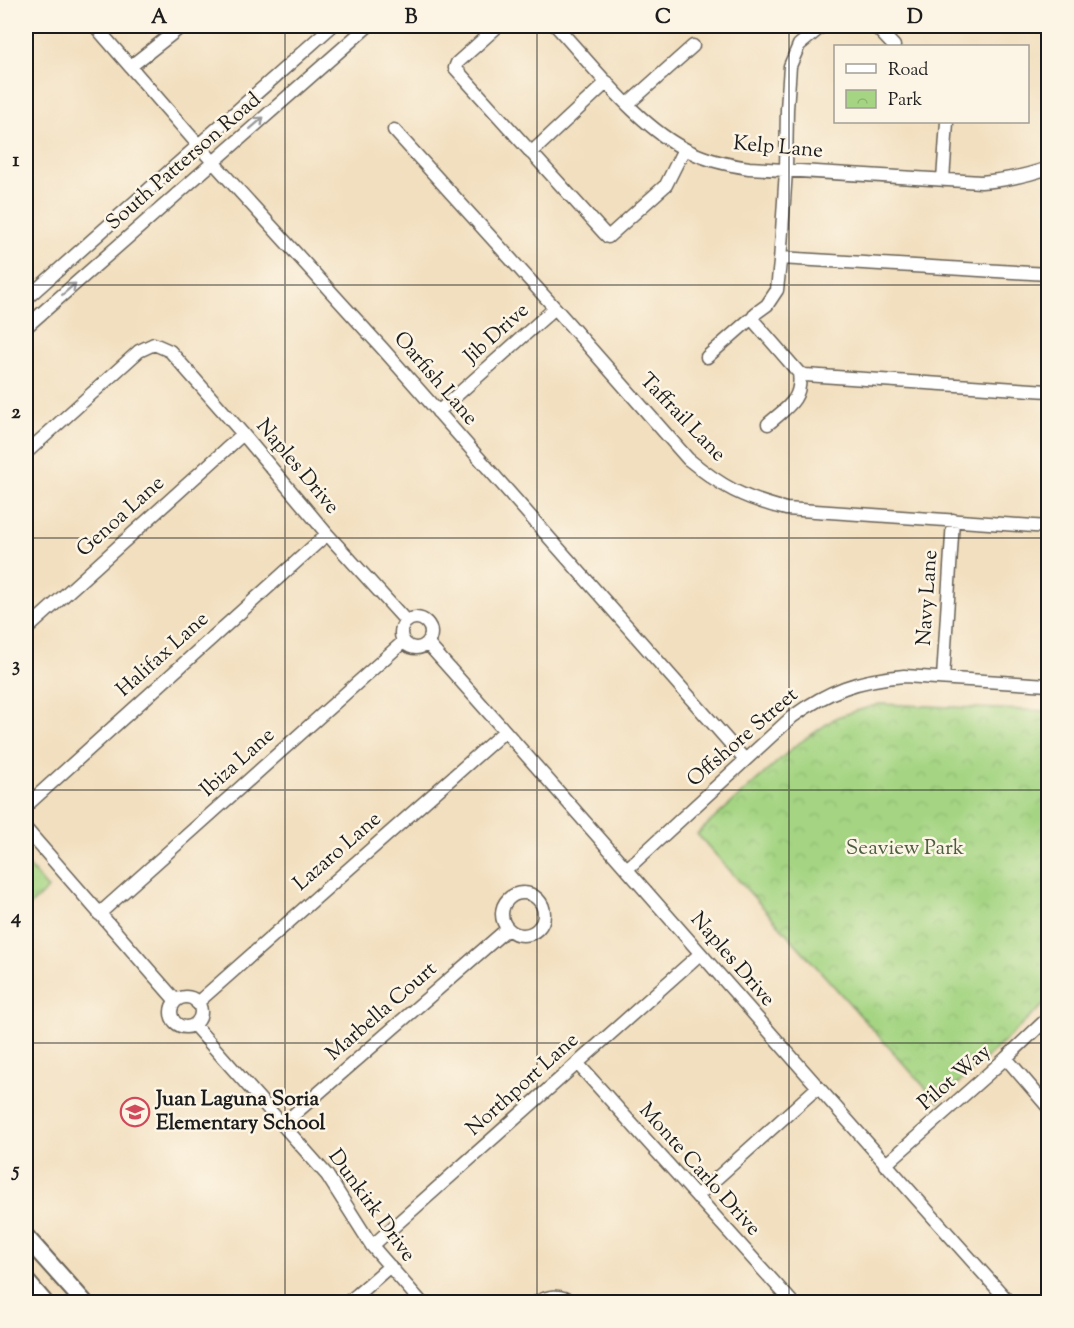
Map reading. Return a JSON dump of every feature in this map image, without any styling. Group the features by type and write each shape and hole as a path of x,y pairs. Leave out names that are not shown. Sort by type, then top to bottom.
{"main road":[{"path":"1045,26 1048,30"},
{"path":"26,1237 84,1302"},
{"path":"26,1281 44,1302"}],"street":[{"name":"Oarfish Lane","path":"95,26 213,162 382,348 745,759"},
{"path":"130,66 182,26"},
{"name":"South Patterson Road","path":"26,299 332,26"},
{"name":"South Patterson Road","path":"26,327 369,26"},
{"path":"498,26 457,63 455,68 608,237 666,186 684,149"},
{"name":"Kelp Lane","path":"556,26 652,128 684,149 713,161 734,166 981,182 1029,176 1048,168"},
{"path":"707,357 767,305 777,290 786,170 790,66 799,45 822,26"},
{"path":"875,26 893,45"},
{"path":"628,104 693,46"},
{"path":"531,153 607,82"},
{"path":"944,180 947,123"},
{"name":"Taffrail Lane","path":"394,130 688,459 711,478 735,492 786,509 1048,527"},
{"path":"780,258 1048,274"},
{"name":"Jib Drive","path":"438,412 555,308"},
{"path":"752,319 799,373 801,384 796,400 768,424"},
{"name":"Naples Drive","path":"26,453 139,351 154,344 170,351 327,534 406,621"},
{"path":"799,373 1048,391"},
{"name":"Genoa Lane","path":"26,630 243,434"},
{"name":"Navy Lane","path":"943,678 952,520"},
{"name":"Halifax Lane","path":"26,807 327,534"},
{"path":"416,617 429,624 431,634 427,643 412,648 404,642 400,633 406,621 416,617"},
{"name":"Ibiza Lane","path":"99,914 404,642"},
{"name":"Naples Drive","path":"427,643 885,1165 1009,1302"},
{"name":"Offshore Street","path":"627,869 792,717 831,693 853,684 904,676 1048,685"},
{"name":"Lazaro Lane","path":"197,1003 505,731"},
{"path":"26,807 28,815 26,824"},
{"path":"26,829 176,1001"},
{"name":"Marbella Court","path":"283,1124 507,929"},
{"name":"Northport Lane","path":"372,1246 700,954"},
{"path":"185,998 197,1003 200,1007 200,1016 194,1025 181,1026 173,1020 171,1010 176,1001 185,998"},
{"name":"Pilot Way","path":"885,1165 1006,1059 1048,1018"},
{"name":"Dunkirk Drive","path":"194,1025 327,1175 372,1246 422,1302"},
{"path":"1006,1059 1048,1107"},
{"name":"Monte Carlo Drive","path":"577,1063 792,1302"},
{"path":"697,1196 818,1087"},
{"path":"348,1302 362,1298 390,1266"},
{"path":"537,1302 552,1296 568,1299 571,1302"}],"green space":[{"name":"Seaview Park","path":"879,704 1048,711 1048,1001 938,1102 697,834 795,746 837,717"},
{"path":"26,863 48,889 26,909"}],"place":[{"name":"Juan Laguna Soria Elementary School","path":"135,1112"}]}
